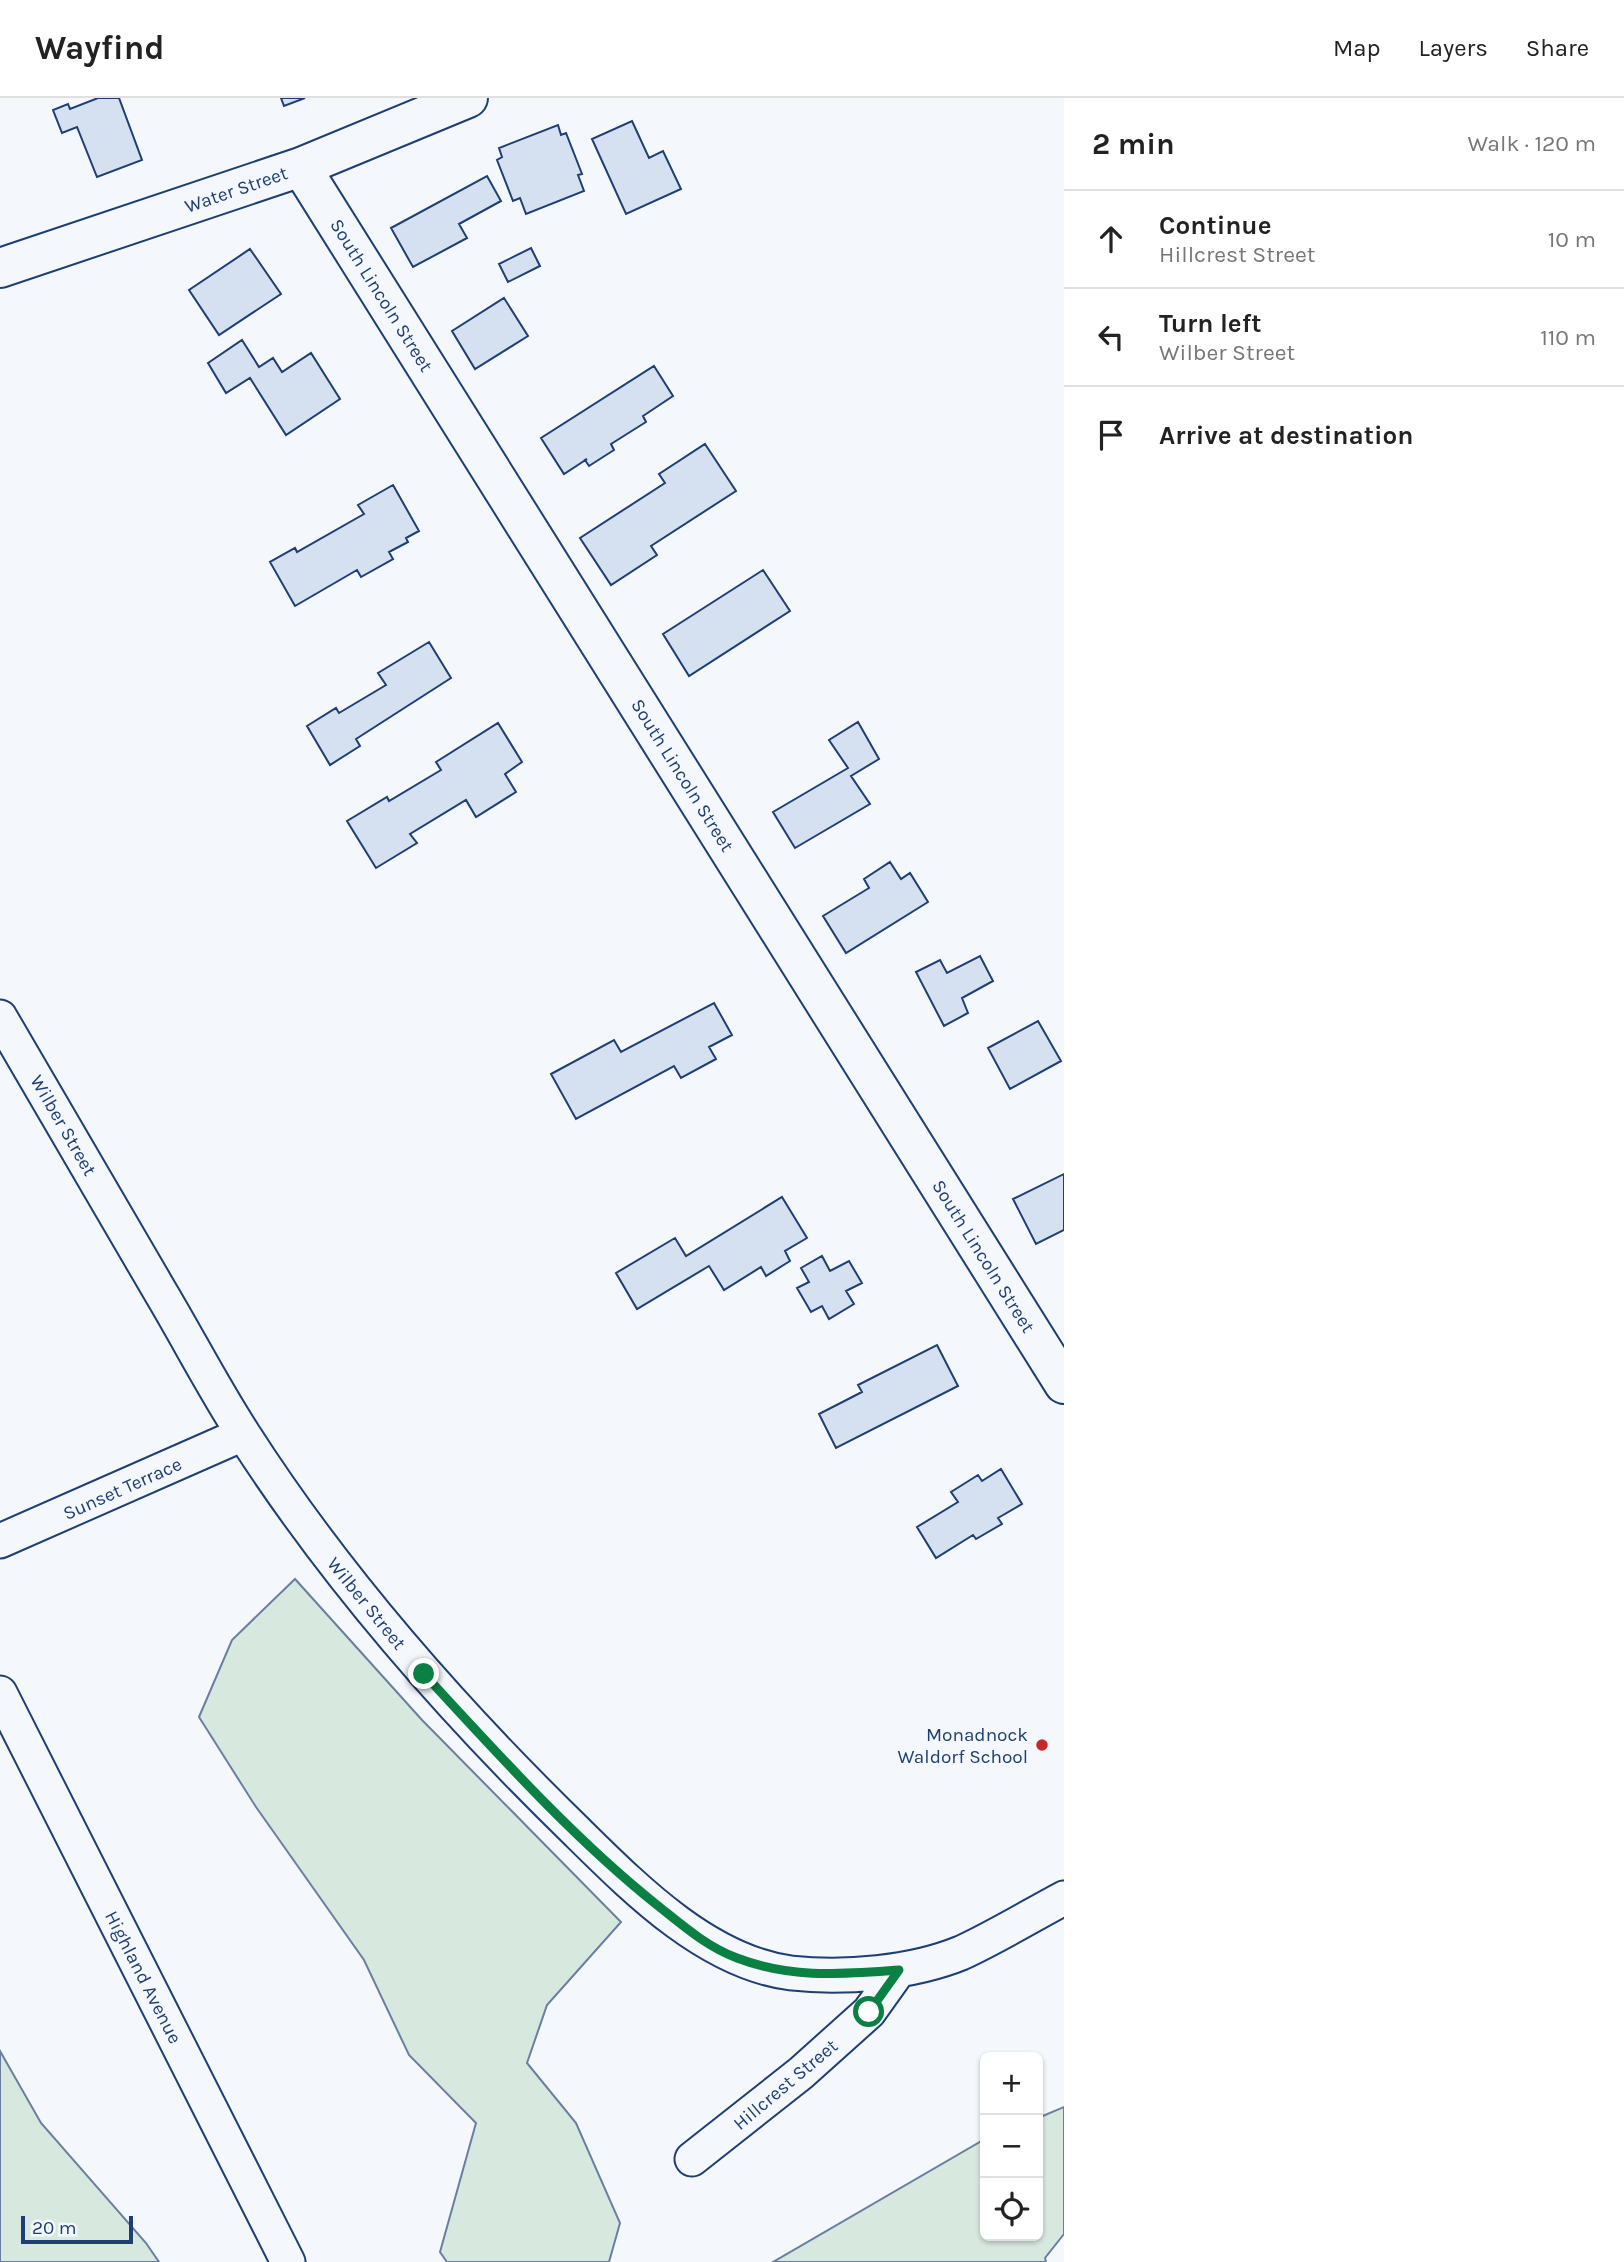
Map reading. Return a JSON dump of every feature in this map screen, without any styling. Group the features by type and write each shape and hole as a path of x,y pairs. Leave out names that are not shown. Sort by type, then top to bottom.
{"street":[{"name":"Water Street","path":"0,268 302,167 417,108 468,98"},
{"name":"South Lincoln Street","path":"302,167 1064,1384"},
{"name":"Wilber Street","path":"0,1017 243,1434 335,1566 424,1674 503,1760 628,1881 697,1937 735,1957 789,1973 840,1975 899,1970 958,1954 1064,1898"},
{"name":"Sunset Terrace","path":"0,1541 243,1434"},
{"name":"Highland Avenue","path":"0,1693 288,2262"},
{"name":"Hillcrest Street","path":"692,2159 802,2073 869,2012 899,1970"}],"shaded area":[{"path":"295,1579 422,1720 621,1922 547,2005 527,2063 576,2123 620,2223 609,2262 447,2262 440,2252 476,2123 409,2055 364,1960 256,1807 199,1717 232,1640"},
{"path":"0,2051 41,2123 146,2243 159,2262 0,2262"},
{"path":"1064,2107 1064,2234 1045,2258 1046,2262 773,2262 980,2142 980,2241 1043,2241 1043,2116"}],"building":[{"path":"98,98 119,98 142,160 97,177 77,127 62,133 53,110 68,104 70,109"},
{"path":"281,98 305,98 284,106"},
{"path":"632,121 649,158 663,151 681,189 626,214 592,139"},
{"path":"558,125 561,135 566,133 582,174 578,175 584,191 526,214 520,198 513,201 497,160 502,157 499,148"},
{"path":"487,176 501,201 459,224 467,238 413,267 391,228"},
{"path":"531,248 540,266 508,282 499,264"},
{"path":"250,249 281,294 219,335 189,290"},
{"path":"504,298 528,336 475,369 452,331"},
{"path":"242,340 259,367 273,358 282,372 311,353 340,399 286,435 250,378 226,393 208,363"},
{"path":"654,366 673,396 643,416 646,422 611,444 614,450 589,466 585,460 564,474 541,438"},
{"path":"705,444 736,491 651,546 657,555 611,585 580,538 665,483 659,474"},
{"path":"393,485 419,531 406,538 408,542 389,552 393,559 361,577 357,570 295,606 270,562 295,548 297,552 364,514 358,505"},
{"path":"763,570 790,611 689,676 663,634"},
{"path":"429,642 451,678 356,739 360,746 330,765 307,726 336,708 339,713 386,685 378,673"},
{"path":"858,722 879,759 851,776 870,804 795,848 773,812 848,768 829,740"},
{"path":"498,723 522,762 505,774 516,792 476,817 466,800 410,834 417,843 376,868 347,821 387,797 389,801 441,770 436,762"},
{"path":"890,862 901,879 910,873 928,902 846,953 823,916 869,888 864,879"},
{"path":"980,956 993,981 962,998 968,1013 944,1026 916,972 940,960 947,973"},
{"path":"714,1003 732,1035 709,1047 716,1059 681,1078 674,1066 576,1119 551,1074 614,1040 621,1052"},
{"path":"1038,1021 1061,1061 1010,1089 988,1048"},
{"path":"1064,1174 1064,1230 1036,1244 1013,1199"},
{"path":"782,1197 807,1238 785,1251 790,1261 766,1276 761,1267 724,1290 709,1266 637,1309 616,1273 675,1238 686,1256"},
{"path":"822,1256 830,1271 849,1261 862,1283 846,1291 854,1304 829,1319 822,1306 811,1312 797,1288 809,1282 801,1268"},
{"path":"937,1345 958,1386 836,1448 819,1414 862,1392 858,1385"},
{"path":"1001,1469 1022,1504 998,1518 1002,1524 976,1539 973,1535 936,1558 917,1527 958,1502 951,1492 978,1475 982,1481"}],"place":[{"name":"Monadnock Waldorf School","path":"1042,1745"}],"route":[{"path":"424,1674 503,1760 628,1881 697,1937 735,1957 789,1973 840,1975 899,1970 869,2012"}]}
